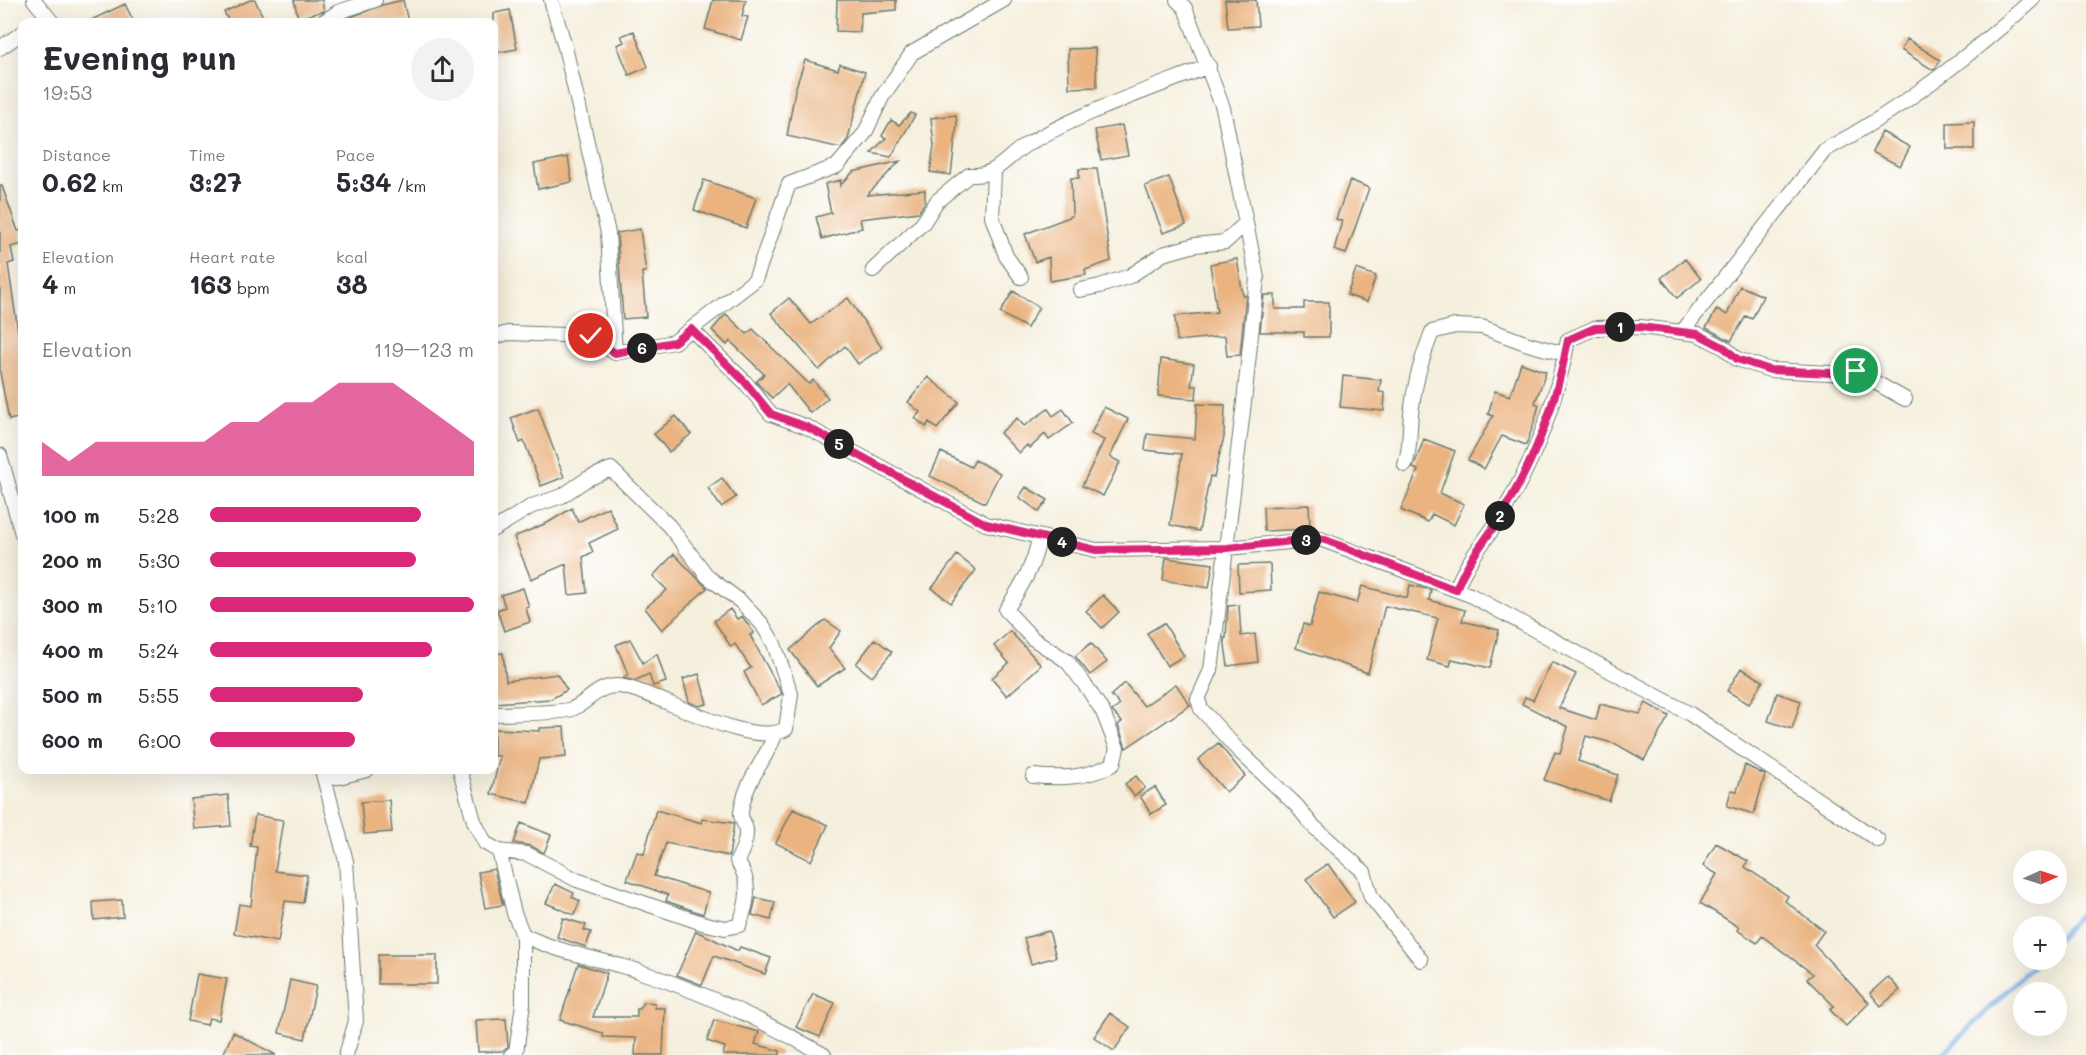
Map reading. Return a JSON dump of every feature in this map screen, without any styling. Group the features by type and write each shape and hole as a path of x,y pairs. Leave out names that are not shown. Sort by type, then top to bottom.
{"street":[{"path":"34,0 44,18"},
{"path":"329,18 338,12 375,0"},
{"path":"551,0 565,47 608,233 615,353"},
{"path":"498,336 508,333 591,336 615,353 674,342 755,280 789,184 837,166 865,133 882,97 912,53 1004,0"},
{"path":"1177,0 1185,8 1209,66 1223,108 1257,278 1211,670 1198,699 1201,709 1312,825 1364,872 1371,897 1421,960"},
{"path":"1682,332 1825,150 1858,132 1969,57 2032,0"},
{"path":"0,48 18,36"},
{"path":"873,270 923,223 937,201 969,175 985,176 994,172 1016,150 1068,121 1209,66"},
{"path":"994,172 992,217 1006,256 1020,277"},
{"path":"1080,290 1130,276 1163,254 1195,245 1225,242 1246,223"},
{"path":"1405,465 1410,452 1411,414 1420,360 1432,332 1455,326 1482,327 1528,344 1565,354"},
{"path":"1456,590 1464,567 1498,521 1539,447 1568,340 1595,328 1640,327 1698,334 1725,348 1737,359 1770,370 1830,373 1856,371 1905,399"},
{"path":"691,329 745,382 771,414 807,427 986,524 1096,550 1227,548 1320,538 1456,590 1690,714 1878,840"},
{"path":"0,454 18,519"},
{"path":"461,774 474,821 485,843 499,851 528,854 577,880 702,923 725,928 740,925 748,891 746,873 737,861 744,846 746,829 740,814 749,778 768,753 775,735 786,729 791,694 774,644 762,624 740,601 708,577 670,527 611,469 587,479 562,496 532,507 498,527"},
{"path":"1033,776 1065,778 1094,774 1113,764 1117,748 1103,712 1067,661 1032,638 1006,610 1024,582 1036,555 1039,537"},
{"path":"498,714 571,709 598,690 623,686 718,723 775,735"},
{"path":"323,774 346,861 356,1021 346,1055"},
{"path":"327,774 339,777 351,774"},
{"path":"499,851 514,913 523,935 523,1004 516,1052 511,1055"},
{"path":"523,935 539,943 611,962 670,982 761,1021 824,1055"}],"building":[{"path":"250,0 255,0 264,18 227,18 224,12"},
{"path":"294,0 322,0 324,11 298,18"},
{"path":"403,0 407,18 348,18 382,5"},
{"path":"713,0 746,0 742,16 748,17 741,40 705,29"},
{"path":"837,0 896,0 896,10 861,13 860,32 836,31"},
{"path":"1225,0 1256,0 1258,26 1228,28"},
{"path":"125,4 132,18 95,18"},
{"path":"510,10 517,49 498,52 498,18 494,18 494,13"},
{"path":"634,31 648,67 629,75 617,45 624,42 621,36"},
{"path":"1907,39 1940,60 1935,69 1933,70 1901,50"},
{"path":"1095,48 1097,87 1069,88 1068,49"},
{"path":"805,60 838,70 840,64 865,72 848,139 841,148 787,136 795,90"},
{"path":"911,113 915,115 891,157 871,153 886,138 882,136 891,120 899,125"},
{"path":"956,115 957,125 951,175 930,172 934,146 931,118"},
{"path":"1974,122 1974,149 1947,149 1947,123"},
{"path":"1122,125 1128,155 1101,160 1095,130"},
{"path":"1882,132 1910,147 1900,166 1872,152"},
{"path":"568,157 572,182 538,189 534,164"},
{"path":"900,161 867,195 925,190 925,202 919,212 860,219 862,228 822,239 816,217 831,213 825,184 841,180 840,186 853,172"},
{"path":"1079,169 1097,169 1111,261 1085,270 1086,275 1050,281 1049,257 1035,262 1025,234 1072,216 1071,178 1079,178"},
{"path":"1169,177 1186,225 1163,233 1145,186"},
{"path":"704,180 756,198 746,228 694,210"},
{"path":"1350,180 1369,188 1346,254 1334,250 1342,221 1336,219"},
{"path":"0,186 2,186 18,231 18,245 11,247 14,262 8,264 18,331 18,418 9,420 0,373"},
{"path":"640,229 646,272 642,272 646,317 623,319 617,233"},
{"path":"1237,259 1243,296 1246,295 1240,355 1227,356 1225,336 1177,341 1175,316 1217,312 1210,264"},
{"path":"1685,259 1701,279 1677,298 1661,278"},
{"path":"1356,269 1376,276 1367,302 1347,295"},
{"path":"1740,286 1763,296 1752,319 1746,316 1731,341 1706,328 1717,309 1727,315"},
{"path":"1013,291 1039,307 1027,328 1000,313"},
{"path":"1264,295 1275,295 1275,309 1304,309 1304,302 1329,302 1329,337 1304,337 1304,332 1260,332"},
{"path":"789,298 811,324 848,298 882,348 858,364 845,346 819,370 771,313"},
{"path":"726,314 747,334 753,329 809,384 813,380 828,398 810,413 787,384 772,398 756,382 764,374 730,341 727,345 712,330"},
{"path":"1161,359 1194,364 1191,386 1197,386 1196,399 1158,396"},
{"path":"1521,363 1546,372 1535,403 1539,405 1534,423 1526,445 1502,436 1484,469 1468,460 1493,416 1488,414 1495,391 1510,396"},
{"path":"1343,376 1381,380 1379,392 1385,393 1384,411 1340,407"},
{"path":"928,377 959,402 937,429 929,422 926,427 915,418 920,412 908,402"},
{"path":"1197,404 1225,405 1224,437 1214,477 1210,476 1199,531 1170,525 1182,454 1145,450 1147,434 1195,439"},
{"path":"1104,407 1128,419 1110,457 1120,462 1103,496 1082,486 1104,440 1091,434"},
{"path":"538,408 564,477 541,486 524,441 520,443 511,418"},
{"path":"1048,409 1053,416 1063,409 1073,423 1049,440 1045,434 1030,448 1027,445 1019,453 1000,433 1017,418 1024,426"},
{"path":"676,416 691,434 669,452 654,434"},
{"path":"1424,439 1455,451 1440,493 1464,504 1454,525 1432,514 1428,522 1401,510 1418,470 1413,468"},
{"path":"941,452 971,467 975,460 1000,473 985,503 930,476"},
{"path":"722,478 736,497 721,507 708,488"},
{"path":"1026,487 1048,500 1039,512 1019,497"},
{"path":"1309,505 1310,529 1264,531 1263,507"},
{"path":"608,507 618,529 589,543 593,552 583,557 587,593 569,595 566,564 531,579 514,537 549,522 572,508 578,522"},
{"path":"674,554 707,588 662,630 645,608 667,590 653,576"},
{"path":"957,555 976,570 951,603 932,588"},
{"path":"1166,558 1213,564 1209,588 1163,580"},
{"path":"1270,564 1271,590 1239,592 1238,565"},
{"path":"1410,585 1431,590 1429,600 1465,610 1462,621 1499,630 1490,668 1452,659 1450,666 1427,660 1438,618 1385,606 1368,673 1296,648 1303,624 1310,626 1319,592 1357,603 1362,586 1407,598"},
{"path":"523,588 529,607 526,608 530,622 504,631 498,613 498,610 505,607 501,595"},
{"path":"1103,595 1119,612 1102,628 1086,611"},
{"path":"1239,605 1241,636 1255,634 1258,662 1228,666 1224,638 1226,638 1228,606"},
{"path":"730,609 737,619 742,616 754,633 750,635 782,694 761,705 744,672 751,668 735,644 731,647 714,621"},
{"path":"825,620 841,631 829,648 845,668 817,686 790,650"},
{"path":"1164,623 1184,656 1167,666 1147,633"},
{"path":"1010,631 1041,665 1007,696 992,678 1009,663 994,646"},
{"path":"630,639 643,663 657,654 666,682 653,686 649,674 634,681 623,678 628,674 616,645"},
{"path":"875,639 892,652 872,677 856,664"},
{"path":"1091,643 1107,662 1090,675 1075,656"},
{"path":"503,653 506,681 557,674 567,690 551,699 498,703 498,654"},
{"path":"1552,662 1576,674 1559,708 1596,720 1600,704 1640,714 1646,703 1669,716 1644,760 1616,744 1586,736 1578,761 1618,775 1609,801 1544,780 1555,752 1560,754 1568,727 1522,704 1525,697 1533,700"},
{"path":"1741,668 1763,681 1749,704 1727,691"},
{"path":"699,674 707,704 699,706 689,702 683,679"},
{"path":"1125,683 1144,706 1176,684 1190,705 1126,748 1118,725 1122,722 1112,711 1120,705 1111,695"},
{"path":"1777,693 1801,701 1792,729 1768,721"},
{"path":"564,727 566,757 539,759 529,803 491,794 496,774 498,774 500,756 498,756 498,729 539,731 539,728"},
{"path":"1218,743 1245,776 1226,792 1198,760"},
{"path":"1745,765 1765,775 1754,814 1727,806 1731,790 1737,791"},
{"path":"1136,776 1145,788 1134,796 1125,784"},
{"path":"1155,787 1166,805 1151,814 1140,796"},
{"path":"228,795 231,826 194,829 191,799"},
{"path":"389,800 392,832 364,834 361,802"},
{"path":"793,809 828,825 811,861 776,843"},
{"path":"656,810 702,823 702,819 734,823 729,856 666,843 654,876 709,893 703,914 666,901 668,895 627,880 637,852 644,854"},
{"path":"255,815 283,820 275,871 307,875 303,903 285,901 278,942 234,934 239,904 251,906 257,847 250,846"},
{"path":"521,823 551,835 544,853 531,846 514,843"},
{"path":"1716,843 1748,861 1745,867 1788,896 1785,901 1824,931 1814,945 1869,1003 1846,1026 1830,1010 1834,1006 1807,979 1813,974 1762,936 1757,943 1737,930 1739,927 1700,903 1717,874 1703,866"},
{"path":"1328,864 1355,902 1333,917 1306,879"},
{"path":"494,869 503,905 485,908 478,872"},
{"path":"555,884 574,893 572,897 580,901 574,915 546,903"},
{"path":"756,898 775,902 771,920 752,915"},
{"path":"122,900 123,917 94,920 93,902"},
{"path":"563,918 586,925 584,930 591,932 586,947 557,937"},
{"path":"696,931 738,951 740,947 771,958 765,974 714,956 702,985 677,975"},
{"path":"1049,931 1056,957 1031,964 1024,938"},
{"path":"378,955 437,955 437,984 378,984"},
{"path":"578,964 607,973 593,1017 637,1017 637,1009 640,1009 643,1002 655,1003 655,1008 665,1008 663,1055 635,1055 636,1038 603,1037 603,1033 560,1020"},
{"path":"197,974 227,979 219,1020 209,1018 207,1025 188,1021"},
{"path":"1888,977 1900,990 1881,1006 1870,993"},
{"path":"290,980 316,986 305,1039 279,1033"},
{"path":"813,994 835,1003 820,1037 796,1027"},
{"path":"1110,1013 1130,1027 1114,1051 1094,1037"},
{"path":"506,1019 508,1047 503,1051 478,1052 476,1020"},
{"path":"714,1020 759,1032 755,1044 780,1051 780,1055 723,1055 725,1047 707,1041"},
{"path":"233,1032 276,1055 223,1055"}],"waterway":[{"path":"2067,929 2086,908"},
{"path":"1942,1055 2028,970"}],"route":[{"path":"591,336 615,353 674,342 691,329 745,382 771,414 807,427 986,524 1096,550 1227,548 1320,538 1456,590 1464,567 1498,521 1539,447 1563,368 1568,340 1595,328 1640,327 1666,332 1698,334 1725,348 1737,359 1770,370 1830,373 1856,371"}]}
